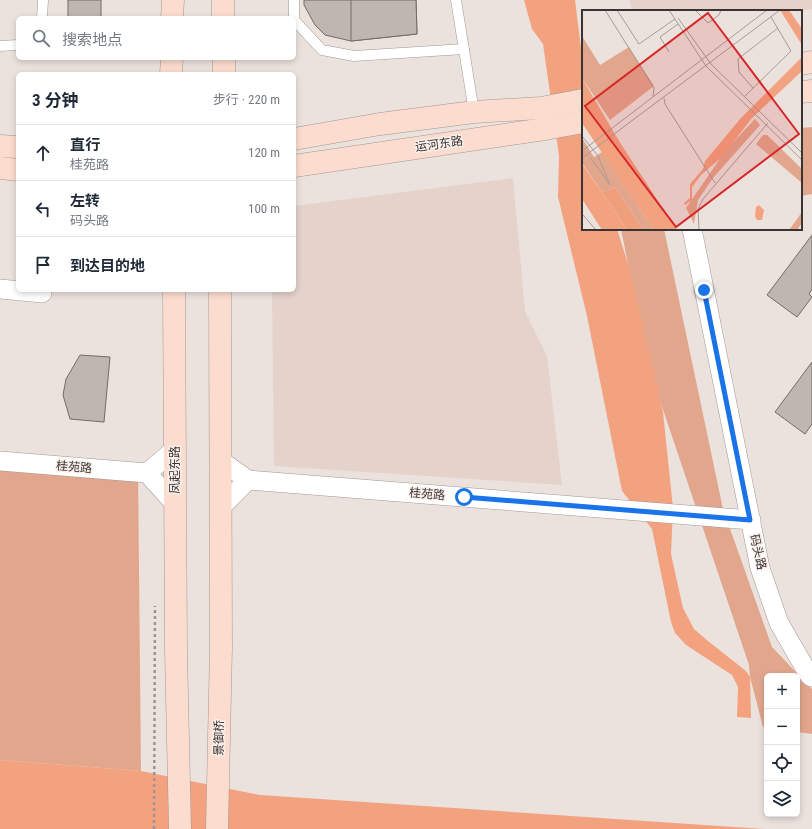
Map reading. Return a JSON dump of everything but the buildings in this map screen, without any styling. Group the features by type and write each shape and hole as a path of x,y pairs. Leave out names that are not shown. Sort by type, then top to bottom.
{"main road":[{"path":"172,16 173,0"},
{"path":"223,0 223,16"},
{"path":"171,72 172,60"},
{"path":"224,60 224,72"},
{"path":"802,64 812,62"},
{"path":"802,92 812,91"},
{"name":"运河东路","path":"296,166 543,119 582,100"},
{"name":"运河东路","path":"296,139 380,124 474,112 582,122"},
{"path":"0,146 16,147"},
{"path":"0,168 16,170"},
{"name":"凤起东路","path":"174,292 176,651 180,829"},
{"path":"220,292 221,507"},
{"name":"景御桥","path":"217,829 221,648 221,507"}],"street":[{"name":"码头路","path":"692,230 760,568 779,623 809,675 812,677"},
{"path":"0,289 16,291"},
{"path":"32,292 42,293"},
{"path":"175,449 147,473 175,504"},
{"name":"桂苑路","path":"0,461 147,473"},
{"name":"桂苑路","path":"220,461 248,480 750,520"},
{"path":"221,507 248,480"}],"lane":[{"path":"42,16 43,0"},
{"path":"294,0 294,16"},
{"path":"456,0 474,112"},
{"path":"296,22 322,50 354,56 464,49"},
{"path":"0,46 16,44"}],"path":[{"path":"154,829 155,647"}],"shaded area":[{"path":"524,0 575,0 582,56 582,230 617,230 629,267 663,412 673,508 671,554 683,608 694,629 746,671 750,677 751,718 737,717 738,687 732,675 686,645 675,633 671,622 652,529 622,491 587,316 558,197 559,156 543,44 532,29"},
{"path":"630,0 812,0 812,9 802,11 632,10"},
{"path":"812,127 812,194 802,196 802,128"},
{"path":"513,178 525,311 547,356 562,485 274,466 272,292 296,292 296,206"},
{"path":"621,230 664,230 723,509 772,647 797,673 764,673 764,727 750,677 749,665 648,365"},
{"path":"0,459 138,468 141,771 0,760"},
{"path":"800,676 812,689 812,734 800,732"},
{"path":"0,760 141,771 260,795 765,829 0,829"}],"route":[{"path":"464,497 750,520 704,290"}]}
